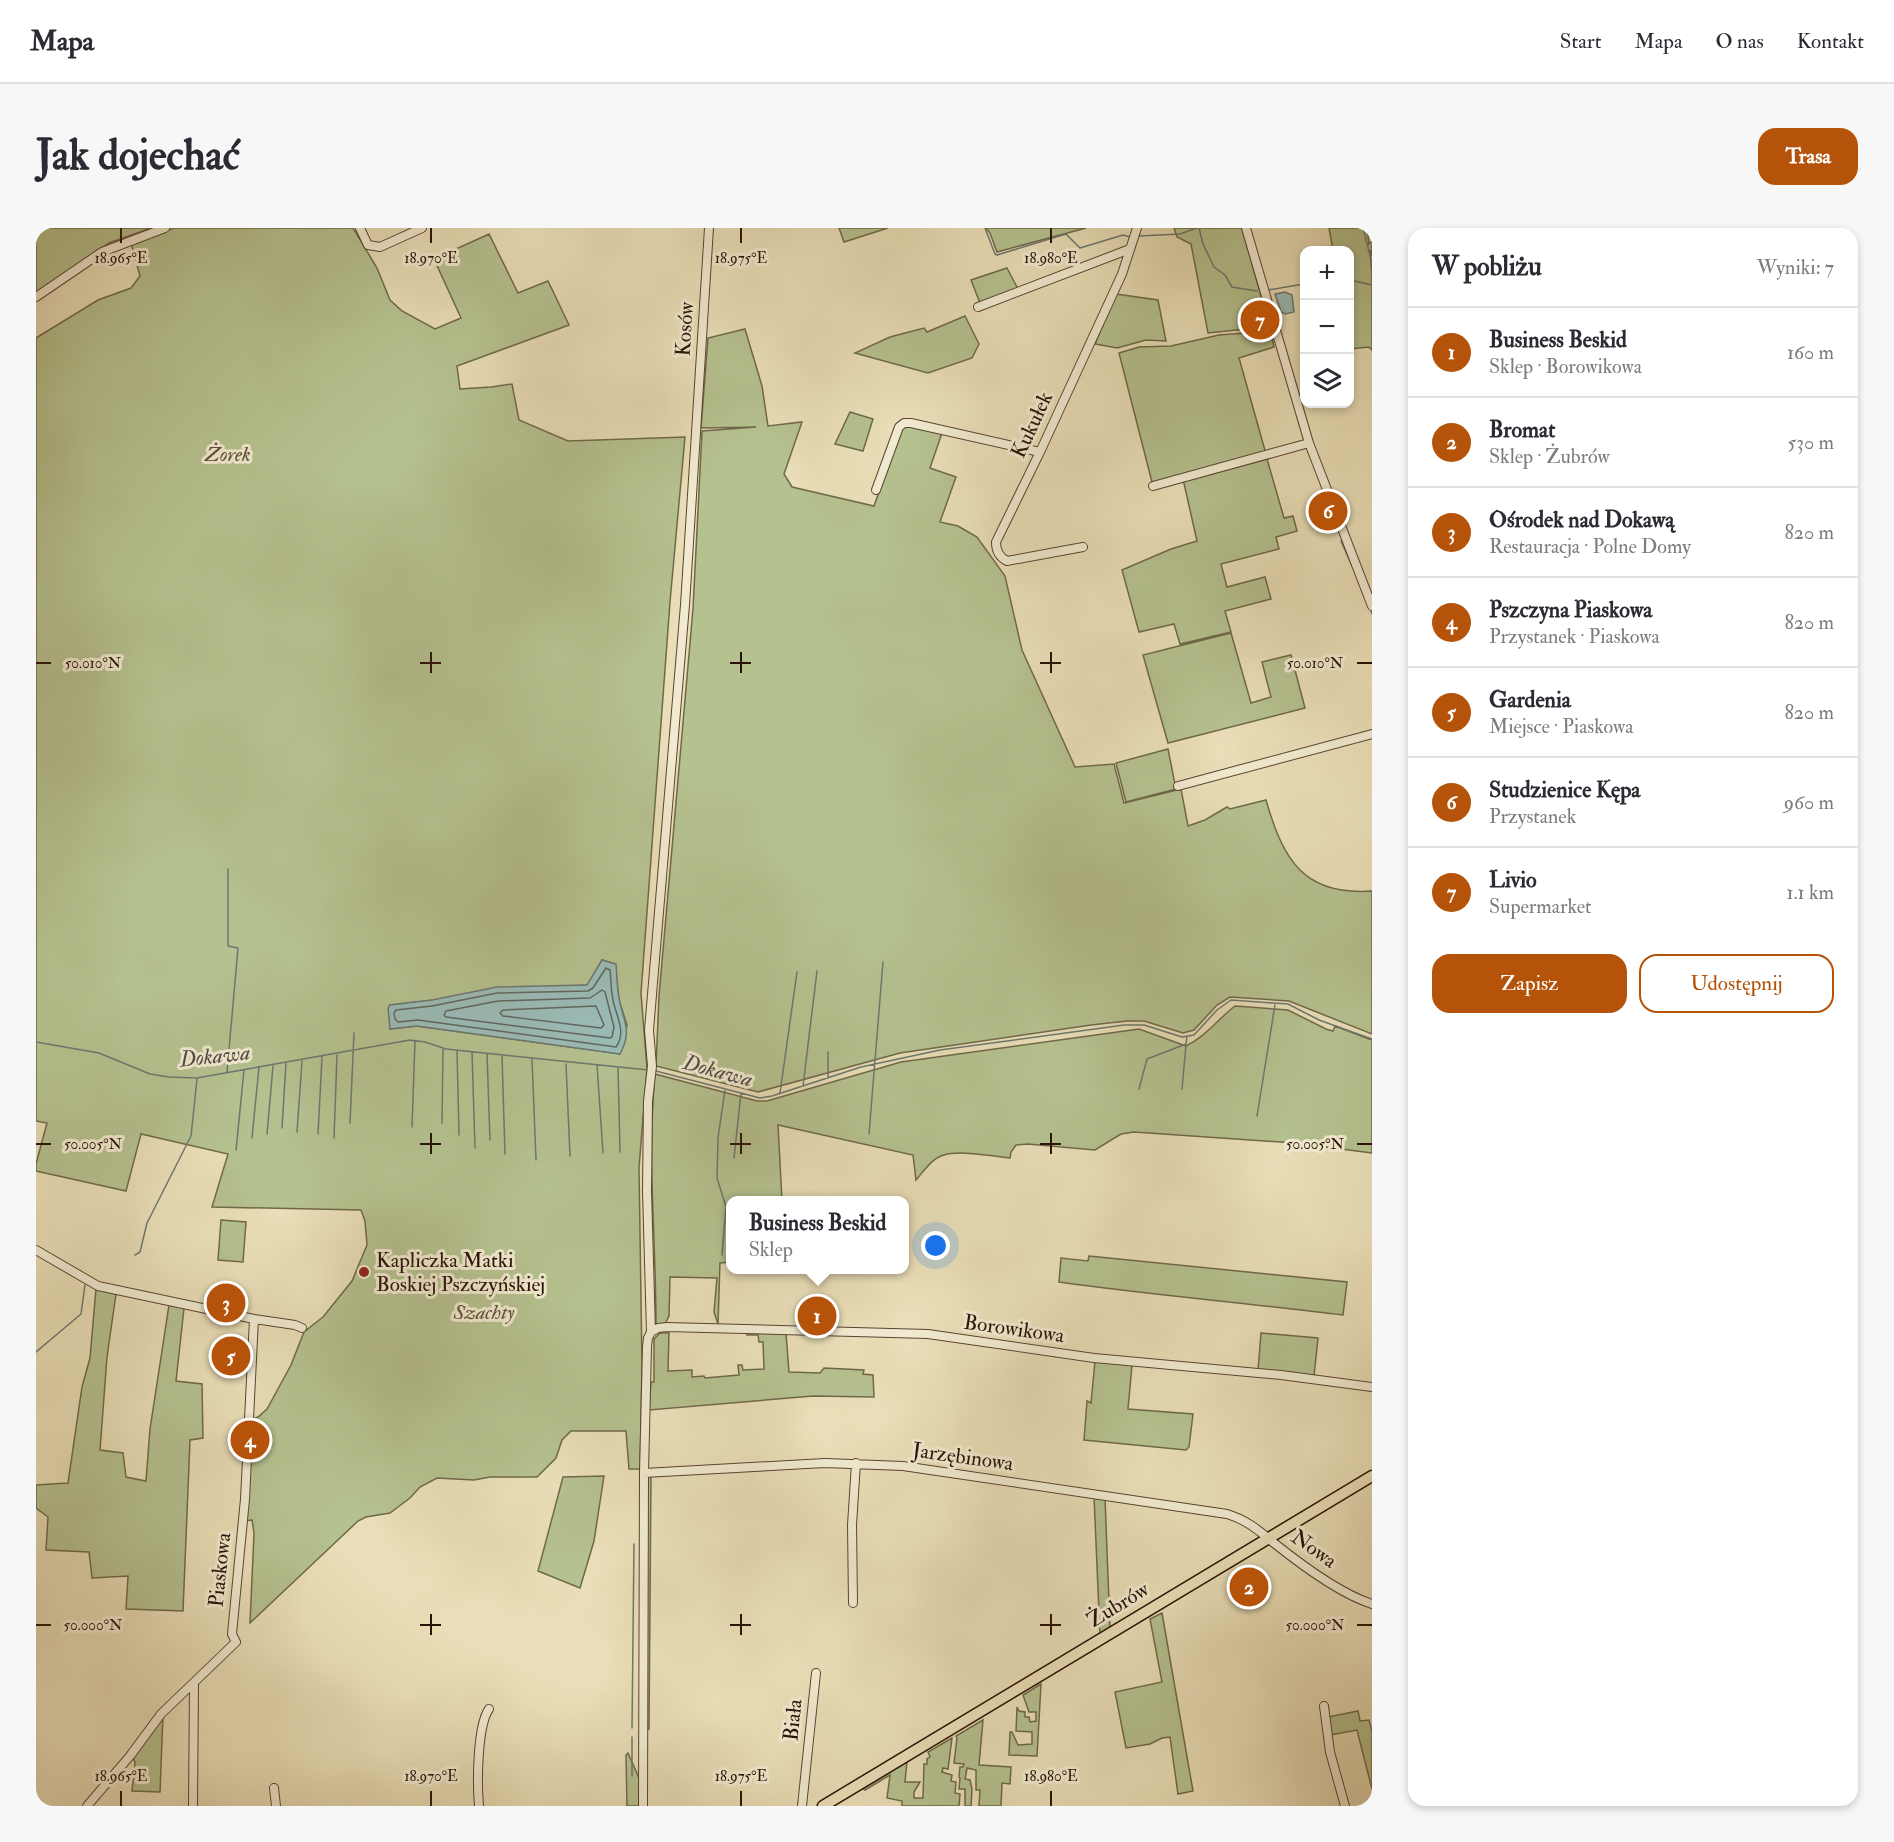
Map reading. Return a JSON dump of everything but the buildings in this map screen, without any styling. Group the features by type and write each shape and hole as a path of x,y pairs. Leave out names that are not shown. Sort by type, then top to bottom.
{"main road":[{"name":"Żubrów","path":"823,1806 1370,1478"}],"street":[{"path":"36,297 102,252 165,228"},
{"path":"360,228 368,245 380,248 422,228"},
{"name":"Kosów","path":"643,1806 644,1473 647,1347 651,1332 647,1191 648,1101 652,1066 649,1030 685,605 709,228"},
{"name":"Kukułek","path":"1083,547 1007,561 996,550 996,542 1122,274 1137,228"},
{"path":"1246,228 1309,443 1372,606"},
{"path":"978,307 1130,249"},
{"path":"876,490 899,427 904,423 1040,452"},
{"path":"1153,486 1309,443"},
{"path":"1178,786 1372,734"},
{"path":"36,1251 98,1286 302,1328"},
{"name":"Piaskowa","path":"87,1806 130,1756 161,1714 236,1642 232,1634 245,1499 254,1319"},
{"name":"Borowikowa","path":"651,1332 662,1327 708,1327 928,1334 1094,1358 1281,1375 1372,1387"},
{"path":"853,1603 852,1525 856,1463"},
{"name":"Jarzębinowa","path":"644,1473 793,1464 856,1463 922,1468 1227,1514 1242,1519 1269,1538"},
{"name":"Nowa","path":"1269,1538 1342,1589 1372,1604"},
{"name":"Biała","path":"802,1806 816,1673"},
{"path":"193,1806 194,1683"},
{"path":"1324,1706 1330,1752 1345,1806"},
{"path":"479,1806 478,1760 482,1726 489,1709"},
{"path":"274,1788 276,1806"}],"green space":[{"path":"36,228 151,228 109,243 36,293"},
{"path":"174,228 353,228 377,268 390,300 402,311 435,329 461,318 434,259 489,234 518,293 548,281 569,325 457,366 460,389 512,384 519,420 568,441 685,437 670,602 641,993 647,1068 639,1168 642,1364 640,1469 629,1469 626,1431 571,1431 562,1440 556,1458 537,1477 490,1477 474,1480 437,1478 420,1487 390,1513 366,1517 358,1521 250,1623 254,1533 252,1520 243,1521 248,1421 258,1417 267,1409 291,1365 304,1332 323,1317 352,1281 367,1245 365,1221 361,1210 212,1207 228,1154 141,1134 126,1191 36,1171 47,1123 36,1121 36,338 98,300 131,288 140,276 131,243","holes":["602,960 615,964 619,1000 627,1025 620,1054 417,1026 390,1029 390,1005 588,985"]},
{"path":"839,228 888,228 844,242"},
{"path":"986,228 1086,228 997,252"},
{"path":"1174,228 1242,228 1264,307 1251,311 1256,328 1208,333 1191,244 1177,237"},
{"path":"1329,228 1367,228 1369,244 1372,241 1372,256 1370,250 1372,350 1369,347 1354,349 1354,246 1332,246"},
{"path":"1007,268 1018,289 980,303 971,280"},
{"path":"1116,294 1158,300 1166,341 1146,340 1117,348 1095,344"},
{"path":"965,316 979,344 972,358 928,373 855,353 890,337 924,328 927,332"},
{"path":"745,329 762,386 768,426 802,422 784,474 792,487 874,506 901,430 906,425 942,433 930,468 956,477 940,522 958,526 977,537 1005,576 1022,650 1075,767 1114,764 1124,803 1181,789 1188,826 1205,820 1227,807 1230,809 1266,800 1280,840 1300,870 1313,880 1329,887 1348,891 1372,891 1372,1034 1289,1001 1230,997 1217,1005 1194,1030 1183,1033 1144,1021 1091,1025 900,1053 758,1092 656,1066 659,996 693,609 702,431 756,427 701,428 708,338"},
{"path":"1270,331 1274,347 1239,358 1266,454 1153,486 1119,353 1139,347 1171,346 1219,335"},
{"path":"850,412 873,419 863,451 835,444"},
{"path":"1267,459 1284,518 1293,516 1297,531 1276,537 1279,549 1221,564 1227,587 1265,577 1271,599 1225,611 1231,632 1180,644 1174,624 1139,632 1122,570 1171,549 1197,541 1183,479"},
{"path":"1231,633 1251,703 1271,697 1262,662 1291,655 1305,708 1168,743 1143,655"},
{"path":"1168,749 1176,789 1126,802 1116,763"},
{"path":"1235,1006 1288,1010 1326,1029 1333,1031 1335,1026 1372,1040 1372,1153 1295,1143 1134,1132 1121,1134 1095,1150 1028,1144 1016,1145 1010,1158 967,1153 944,1155 932,1162 916,1180 913,1155 778,1125 782,1196 726,1196 726,1262 720,1263 718,1324 714,1312 717,1278 670,1277 669,1316 665,1324 656,1324 652,1168 655,1074 757,1101 767,1101 901,1062 1139,1029 1186,1046 1205,1033"},
{"path":"221,1220 246,1222 243,1262 218,1260"},
{"path":"1089,1256 1347,1282 1343,1315 1059,1282 1061,1258 1088,1261"},
{"path":"96,1289 116,1294 107,1357 100,1450 123,1453 126,1477 146,1481 150,1429 169,1305 184,1308 176,1381 202,1384 203,1438 190,1440 183,1611 126,1609 128,1576 92,1578 89,1552 46,1550 48,1517 36,1508 36,1485 68,1483 82,1387 90,1358"},
{"path":"660,1333 669,1333 668,1371 692,1370 692,1377 704,1376 705,1378 739,1375 738,1365 742,1365 743,1370 764,1369 763,1342 759,1342 758,1335 747,1335 747,1333 786,1333 789,1372 820,1373 824,1368 864,1370 863,1374 873,1375 874,1397 813,1396 649,1410 651,1382 654,1382 654,1339"},
{"path":"1261,1333 1318,1338 1314,1376 1258,1371"},
{"path":"1095,1361 1132,1365 1128,1409 1193,1414 1189,1447 1186,1450 1084,1440 1087,1401 1091,1403"},
{"path":"651,1475 649,1729 646,1729 646,1476"},
{"path":"604,1476 594,1541 580,1588 538,1571 563,1477"},
{"path":"1094,1496 1105,1498 1110,1629 1100,1636"},
{"path":"1162,1613 1193,1791 1178,1794 1170,1737 1150,1744 1126,1748 1115,1692 1162,1682 1150,1619"},
{"path":"1041,1684 1037,1756 1009,1755 1010,1732 1018,1745 1032,1744 1032,1732 1016,1731 1017,1707 1019,1711 1025,1712 1025,1717 1029,1717 1030,1722 1036,1721 1036,1712 1029,1712 1023,1695"},
{"path":"1358,1711 1360,1721 1369,1720 1372,1731 1372,1789 1357,1730 1330,1735 1328,1717"},
{"path":"163,1715 160,1792 132,1791 135,1763 133,1755"},
{"path":"983,1720 979,1765 1011,1767 1010,1784 1002,1783 1001,1806 979,1806 980,1790 976,1790 976,1770 967,1768 965,1779 970,1780 972,1789 971,1806 965,1806 965,1789 959,1789 960,1767 964,1764 954,1763 956,1736"},
{"path":"952,1738 948,1769 943,1768 942,1772 952,1775 951,1781 956,1782 955,1793 960,1794 959,1806 902,1806 902,1801 887,1798 890,1775 865,1790 861,1787 907,1761 905,1782 920,1782 914,1792 914,1798 923,1798 924,1764 927,1764 927,1759 930,1757 928,1752"},
{"path":"628,1753 639,1778 639,1806 627,1806 626,1755"}],"water":[{"path":"1285,292 1292,295 1294,312 1285,314 1281,312 1275,294"},
{"path":"602,960 616,964 618,994 626,1026 626,1038 620,1054 417,1026 390,1029 388,1008 390,1005 432,1000 497,987 587,985"}],"waterway":[{"path":"985,228 997,255 1066,234 1080,248 1123,235 1130,237"},
{"path":"1139,236 1180,234 1197,228"},
{"path":"1199,228 1203,244 1214,267 1225,275 1232,287 1257,291"},
{"path":"1363,228 1372,263"},
{"path":"1354,281 1372,285"},
{"path":"1268,290 1300,285"},
{"path":"1341,541 1352,566"},
{"path":"1370,608 1372,614"},
{"path":"227,1072 238,948 228,946 228,869"},
{"path":"869,1134 883,962"},
{"path":"803,1086 817,971"},
{"path":"780,1093 797,972"},
{"name":"Dokawa","path":"656,1071 760,1098 861,1067 940,1050 1124,1025 1144,1025 1182,1037 1194,1035 1217,1010 1231,1000 1288,1004 1319,1020 1372,1039"},
{"path":"1257,1116 1275,1005"},
{"path":"350,1123 354,1033"},
{"path":"1139,1089 1147,1059 1186,1044 1187,1036"},
{"name":"Dokawa","path":"36,1042 99,1053 150,1074 169,1077 197,1078 410,1040 446,1049 648,1070"},
{"path":"412,1127 415,1041"},
{"path":"1182,1089 1186,1045"},
{"path":"442,1123 443,1049"},
{"path":"457,1050 459,1135"},
{"path":"472,1052 475,1148"},
{"path":"828,1052 828,1078"},
{"path":"487,1054 490,1140"},
{"path":"334,1138 337,1055"},
{"path":"502,1056 505,1154"},
{"path":"318,1134 322,1057"},
{"path":"532,1059 536,1160"},
{"path":"297,1132 302,1061"},
{"path":"282,1128 286,1063"},
{"path":"566,1064 570,1156"},
{"path":"597,1065 603,1153"},
{"path":"267,1134 273,1066"},
{"path":"252,1138 259,1067"},
{"path":"618,1067 620,1152"},
{"path":"236,1150 244,1070"},
{"path":"135,1255 140,1252 147,1223 191,1136 197,1079"},
{"path":"722,1255 726,1207 717,1178 718,1138 725,1090"},
{"path":"734,1158 741,1093"},
{"path":"36,1352 81,1314 85,1285"},
{"path":"632,1728 634,1544"},
{"path":"632,1737 632,1776"}],"place":[{"name":"Livio","path":"1260,320"},
{"name":"Studzienice Kępa","path":"1328,511"},
{"name":"Kapliczka Matki Boskiej Pszczyńskiej","path":"364,1272"},
{"name":"Ośrodek nad Dokawą","path":"226,1303"},
{"name":"Business Beskid","path":"817,1316"},
{"name":"Gardenia","path":"231,1356"},
{"name":"Pszczyna Piaskowa","path":"250,1440"},
{"name":"Bromat","path":"1249,1587"}],"park label":[{"name":"Żorek","path":"228,454"},
{"name":"Szachty","path":"484,1312"}]}
